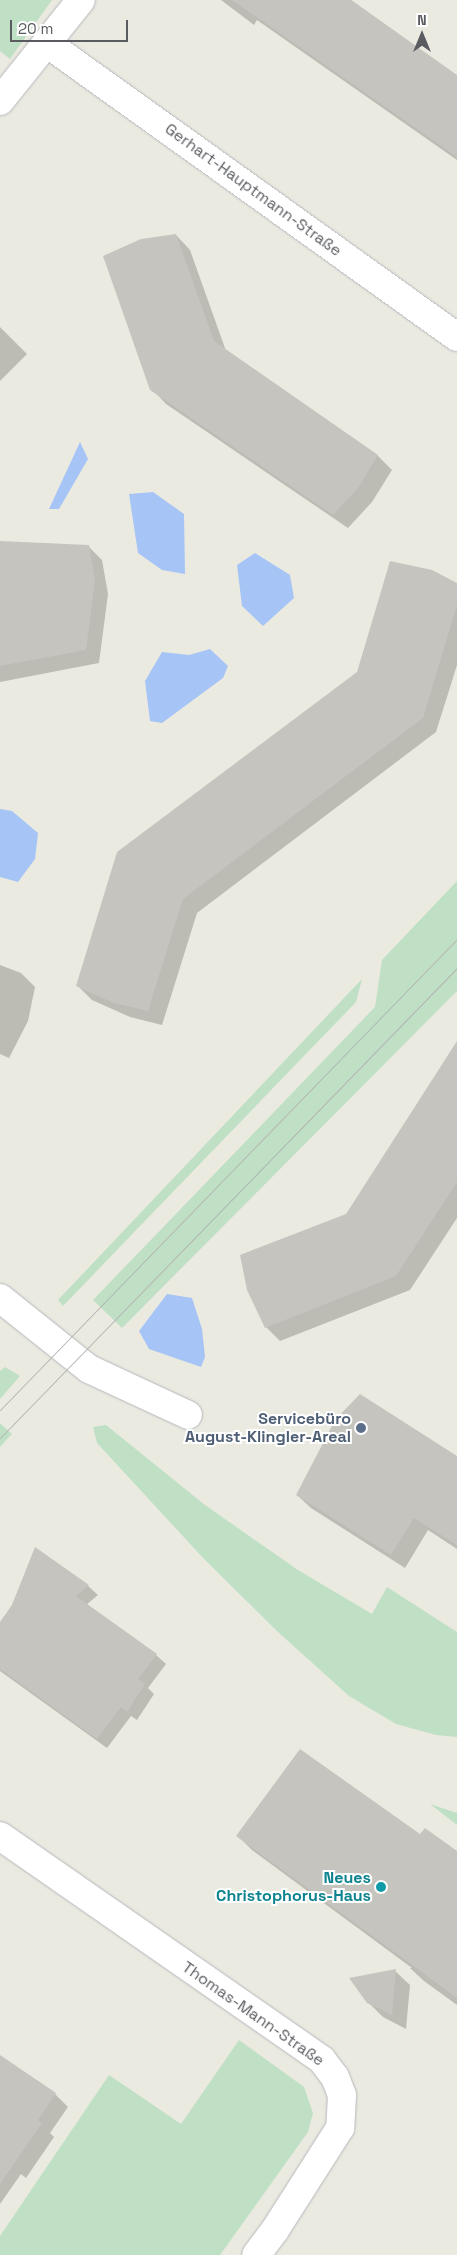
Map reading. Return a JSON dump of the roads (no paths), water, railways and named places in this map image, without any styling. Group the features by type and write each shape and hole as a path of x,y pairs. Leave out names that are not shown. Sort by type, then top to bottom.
{"street":[{"path":"0,101 48,44 81,0"},
{"name":"Gerhart-Hauptmann-Straße","path":"48,44 457,337"},
{"path":"0,1298 89,1369 188,1416"},
{"name":"Thomas-Mann-Straße","path":"0,1836 322,2060 335,2077 342,2095 340,2128 275,2230 256,2255"}],"water":[{"path":"80,442 88,459 59,509 49,509"},
{"path":"153,492 184,514 185,574 162,570 138,553 129,494"},
{"path":"255,553 290,575 294,598 263,626 242,606 237,565"},
{"path":"210,649 228,666 223,678 162,723 150,721 145,681 162,652 189,655"},
{"path":"0,809 12,811 38,833 35,859 18,882 0,877"},
{"path":"167,1294 192,1298 202,1329 205,1357 201,1367 149,1349 139,1331"}],"tram line":[{"path":"0,1410 457,939"},
{"path":"0,1438 457,968"}],"place":[{"name":"Servicebüro August-Klingler-Areal","path":"361,1428"},
{"name":"Neues Christophorus-Haus","path":"381,1887"}]}
